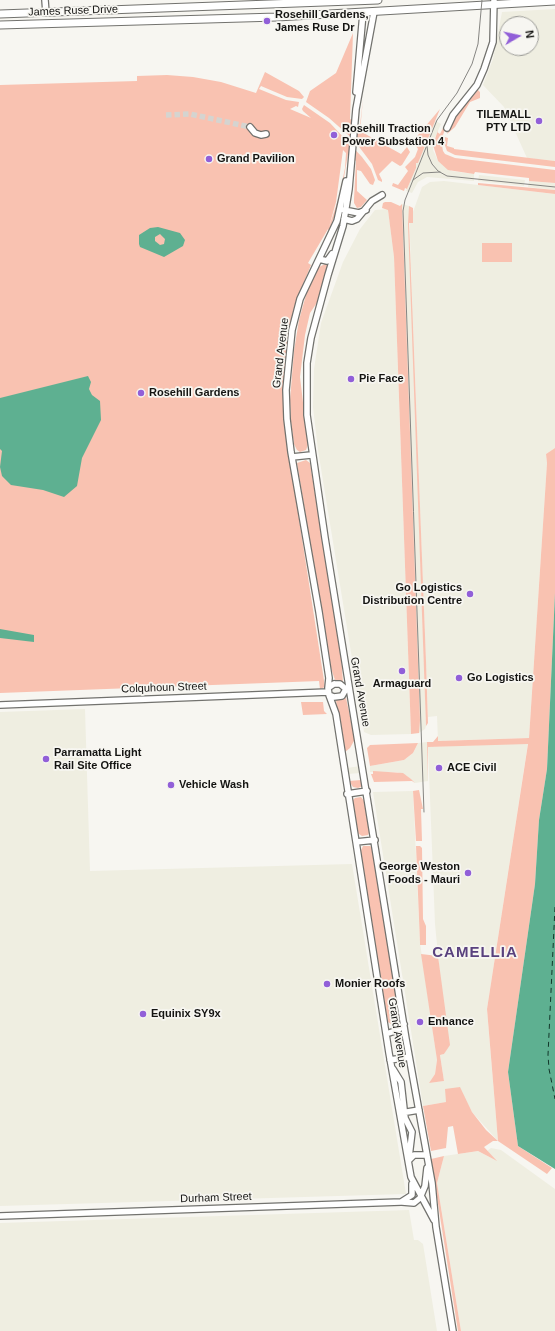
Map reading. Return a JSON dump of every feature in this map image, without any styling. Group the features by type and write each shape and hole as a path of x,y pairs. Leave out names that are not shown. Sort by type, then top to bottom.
{"main road":[{"path":"363,13 364,0"},
{"name":"James Ruse Drive","path":"0,14 376,0"},
{"path":"374,12 376,0"},
{"name":"James Ruse Drive","path":"0,24 277,17 363,13 494,2 555,1"}],"street":[{"path":"45,0 46,13"},
{"path":"189,0 190,8"},
{"path":"447,128 453,115 477,84 484,69 493,42 494,2"},
{"name":"Grand Avenue","path":"374,12 356,109 346,209 341,235 316,316 307,363 307,415 311,455 375,840 409,1057 427,1158 436,1228 453,1331"},
{"name":"Grand Avenue","path":"356,109 356,82 363,13"},
{"path":"250,127 255,133 261,135 266,134"},
{"name":"Grand Avenue","path":"351,157 339,213 300,299 292,330 288,356 286,390 287,419 329,678 328,692 336,714 347,794 386,1034 402,1113 411,1177 429,1210 436,1228"},
{"path":"366,210 357,213 346,209 339,213 344,219 352,221 357,219 366,210 372,201 382,195"},
{"path":"319,259 324,261 329,259 341,235"},
{"path":"292,457 311,455"},
{"name":"Grand Avenue","path":"343,651 346,689 358,736"},
{"path":"336,684 346,689 341,696 334,697 328,692 336,684"},
{"name":"Colquhoun Street","path":"0,705 328,692"},
{"path":"347,794 367,791"},
{"path":"356,842 375,840"},
{"path":"386,1034 398,1030 404,1024"},
{"path":"391,1063 409,1057"},
{"path":"409,1163 412,1132 402,1113 419,1110"},
{"path":"409,1163 414,1155 427,1158 426,1183 421,1196 416,1202 410,1204"},
{"path":"401,1202 408,1199 412,1193 411,1177"},
{"name":"Durham Street","path":"0,1216 401,1202 422,1205 429,1210"}],"shaded area":[{"path":"555,9 555,161 527,158 504,107 483,85 493,59 499,28 499,56 539,56 539,16 501,16 502,12"},
{"path":"353,33 350,119 360,125 363,99 360,131 401,154 407,147 410,152 402,165 400,166 392,161 379,174 382,182 378,180 372,164 354,140 329,118 306,102 310,91 336,73"},
{"name":"Rosehill Gardens","path":"265,72 299,91 304,97 302,99 287,97 261,86 259,89 286,100 299,102 298,107 296,106 290,109 311,118 303,111 302,109 304,105 330,123 362,157 371,169 375,180 373,185 370,184 361,171 357,170 357,191 367,200 361,207 357,208 354,203 356,161 348,154 340,200 329,231 328,229 308,263 311,265 292,319 285,361 284,422 325,687 320,689 319,681 0,693 0,85 137,81 137,76 167,75 193,77 221,82 256,93","holes":["343,150 346,153 345,168 339,197 329,227 336,202"]},
{"path":"477,89 480,92 480,98 470,102 455,127 447,134 452,121"},
{"path":"440,109 418,163 416,163 416,168 407,189 405,188 404,191 392,186 393,183 398,185 408,171 405,167 415,157 418,149 413,141"},
{"path":"449,116 450,117 441,140 445,154 455,158 555,170 555,183 529,181 529,178 475,172 474,174 448,170 438,161 433,145 437,132 440,134"},
{"path":"434,120 441,124 433,142 433,150 438,161 452,171 474,174 474,181 427,177 418,182 412,193 406,191 416,168 416,163 418,163"},
{"path":"445,137 448,138 447,146 454,149 555,161 555,167 455,155 447,151 444,143"},
{"path":"479,175 525,180 524,186 478,181"},
{"path":"444,181 555,194 555,448 546,454 547,463 529,738 438,741 437,716 428,717 409,223 422,187 430,182"},
{"path":"529,181 555,183 555,190 528,187"},
{"path":"478,183 555,190 555,194 478,185"},
{"path":"391,202 400,206 402,204 420,720 419,733 411,734 394,257 388,210 382,208 383,203"},
{"path":"402,204 409,206 426,726 425,729 419,733"},
{"path":"409,206 413,208 413,223 409,223 426,661 428,723 426,726 408,224"},
{"path":"388,209 394,257 411,734 371,735 364,732 318,450 313,407 314,369 321,323 343,262 360,229 375,210"},
{"path":"158,227 180,233 185,240 183,246 164,257 140,247 139,235 150,228","holes":["160,234 165,239 164,244 160,245 155,241 155,237"]},
{"path":"482,243 512,243 512,262 482,262"},
{"path":"329,262 318,301 310,313 305,335 300,377 308,445 306,450 300,452 294,444 291,422 290,400 294,351 299,320 308,288 317,268"},
{"path":"88,376 91,382 89,389 92,395 100,401 101,420 82,458 77,486 64,497 43,490 11,485 2,476 0,467 2,451 0,449 0,398"},
{"path":"555,448 555,593 547,769 539,820 535,884 508,1072 518,1146 552,1168 547,1174 498,1141 487,1009 528,744 428,747 428,781 427,742 433,742 438,736 438,741 529,738 547,463 546,454"},
{"path":"306,460 310,463 341,654 343,683 335,680 331,668 297,463"},
{"path":"555,593 555,1169 518,1146 508,1072 535,884 539,820 547,769"},
{"path":"0,629 34,635 34,642 0,638"},
{"path":"346,698 355,739 350,748 345,752 340,736 336,700"},
{"path":"301,702 323,702 324,711 327,714 303,715"},
{"path":"85,709 90,871 352,864 406,1194 0,1206 0,712"},
{"path":"427,742 428,781 415,783 407,776 397,772 370,772 370,766 404,760 413,753 418,743"},
{"path":"418,743 413,753 404,760 370,766 367,748 370,745"},
{"path":"528,743 487,1009 498,1141 472,1112 459,1087 446,1095 447,1102 423,1106 373,792 413,791 420,943 437,1060 435,1074 429,1083 444,1081 440,1055 444,1054 447,1048 435,924 428,747"},
{"path":"360,766 360,773 348,774 347,768"},
{"path":"373,771 403,773 415,783 412,781 374,782 371,774 373,774"},
{"path":"361,780 363,786 358,788 353,787 349,781"},
{"path":"419,790 423,809 421,809 422,841 416,841 413,791"},
{"path":"361,797 365,802 370,831 368,835 362,836 356,832 352,801 355,798"},
{"path":"363,846 370,846 373,849 400,1018 398,1024 394,1026 388,1022 360,853"},
{"path":"416,846 420,846 422,848 423,919 426,926 426,945 420,945"},
{"path":"421,954 438,956 450,1045 444,1054 440,1055 444,1081 429,1083 435,1074 437,1060"},
{"path":"460,1087 472,1112 486,1130 498,1141 493,1141 484,1147 497,1161 478,1151 458,1154 453,1126 448,1127 446,1148 431,1151 423,1106 446,1102 445,1089"},
{"path":"491,1148 501,1150 555,1189 555,1331 461,1331 437,1183 444,1156 478,1151 495,1160 487,1151"},
{"path":"444,1156 437,1183 461,1331 458,1331 431,1159"},
{"path":"409,1210 414,1240 418,1240 423,1244 437,1331 0,1331 0,1223"}],"ferry route":[{"path":"555,907 548,1055 549,1069 555,1099"}],"tunnel":[{"path":"166,115 190,114 250,127"}],"tram line":[{"path":"424,812 403,211 405,200 437,120 457,93 472,64 478,44 482,0"},
{"path":"427,146 428,155 432,164 438,171 447,176 555,187"},
{"path":"413,180 423,173 440,172"}],"place":[{"name":"Rosehill Gardens, James Ruse Dr","path":"267,21"},
{"name":"TILEMALL PTY LTD","path":"539,121"},
{"name":"Rosehill Traction Power Substation 4","path":"334,135"},
{"name":"Grand Pavilion","path":"209,159"},
{"name":"Pie Face","path":"351,379"},
{"name":"Rosehill Gardens","path":"141,393"},
{"name":"Go Logistics Distribution Centre","path":"470,594"},
{"name":"Armaguard","path":"402,671"},
{"name":"Go Logistics","path":"459,678"},
{"name":"Parramatta Light Rail Site Office","path":"46,759"},
{"name":"ACE Civil","path":"439,768"},
{"name":"Vehicle Wash","path":"171,785"},
{"name":"George Weston Foods - Mauri","path":"468,873"},
{"name":"Monier Roofs","path":"327,984"},
{"name":"Equinix SY9x","path":"143,1014"},
{"name":"Enhance","path":"420,1022"}],"district":[{"name":"CAMELLIA","path":"475,953"}]}
